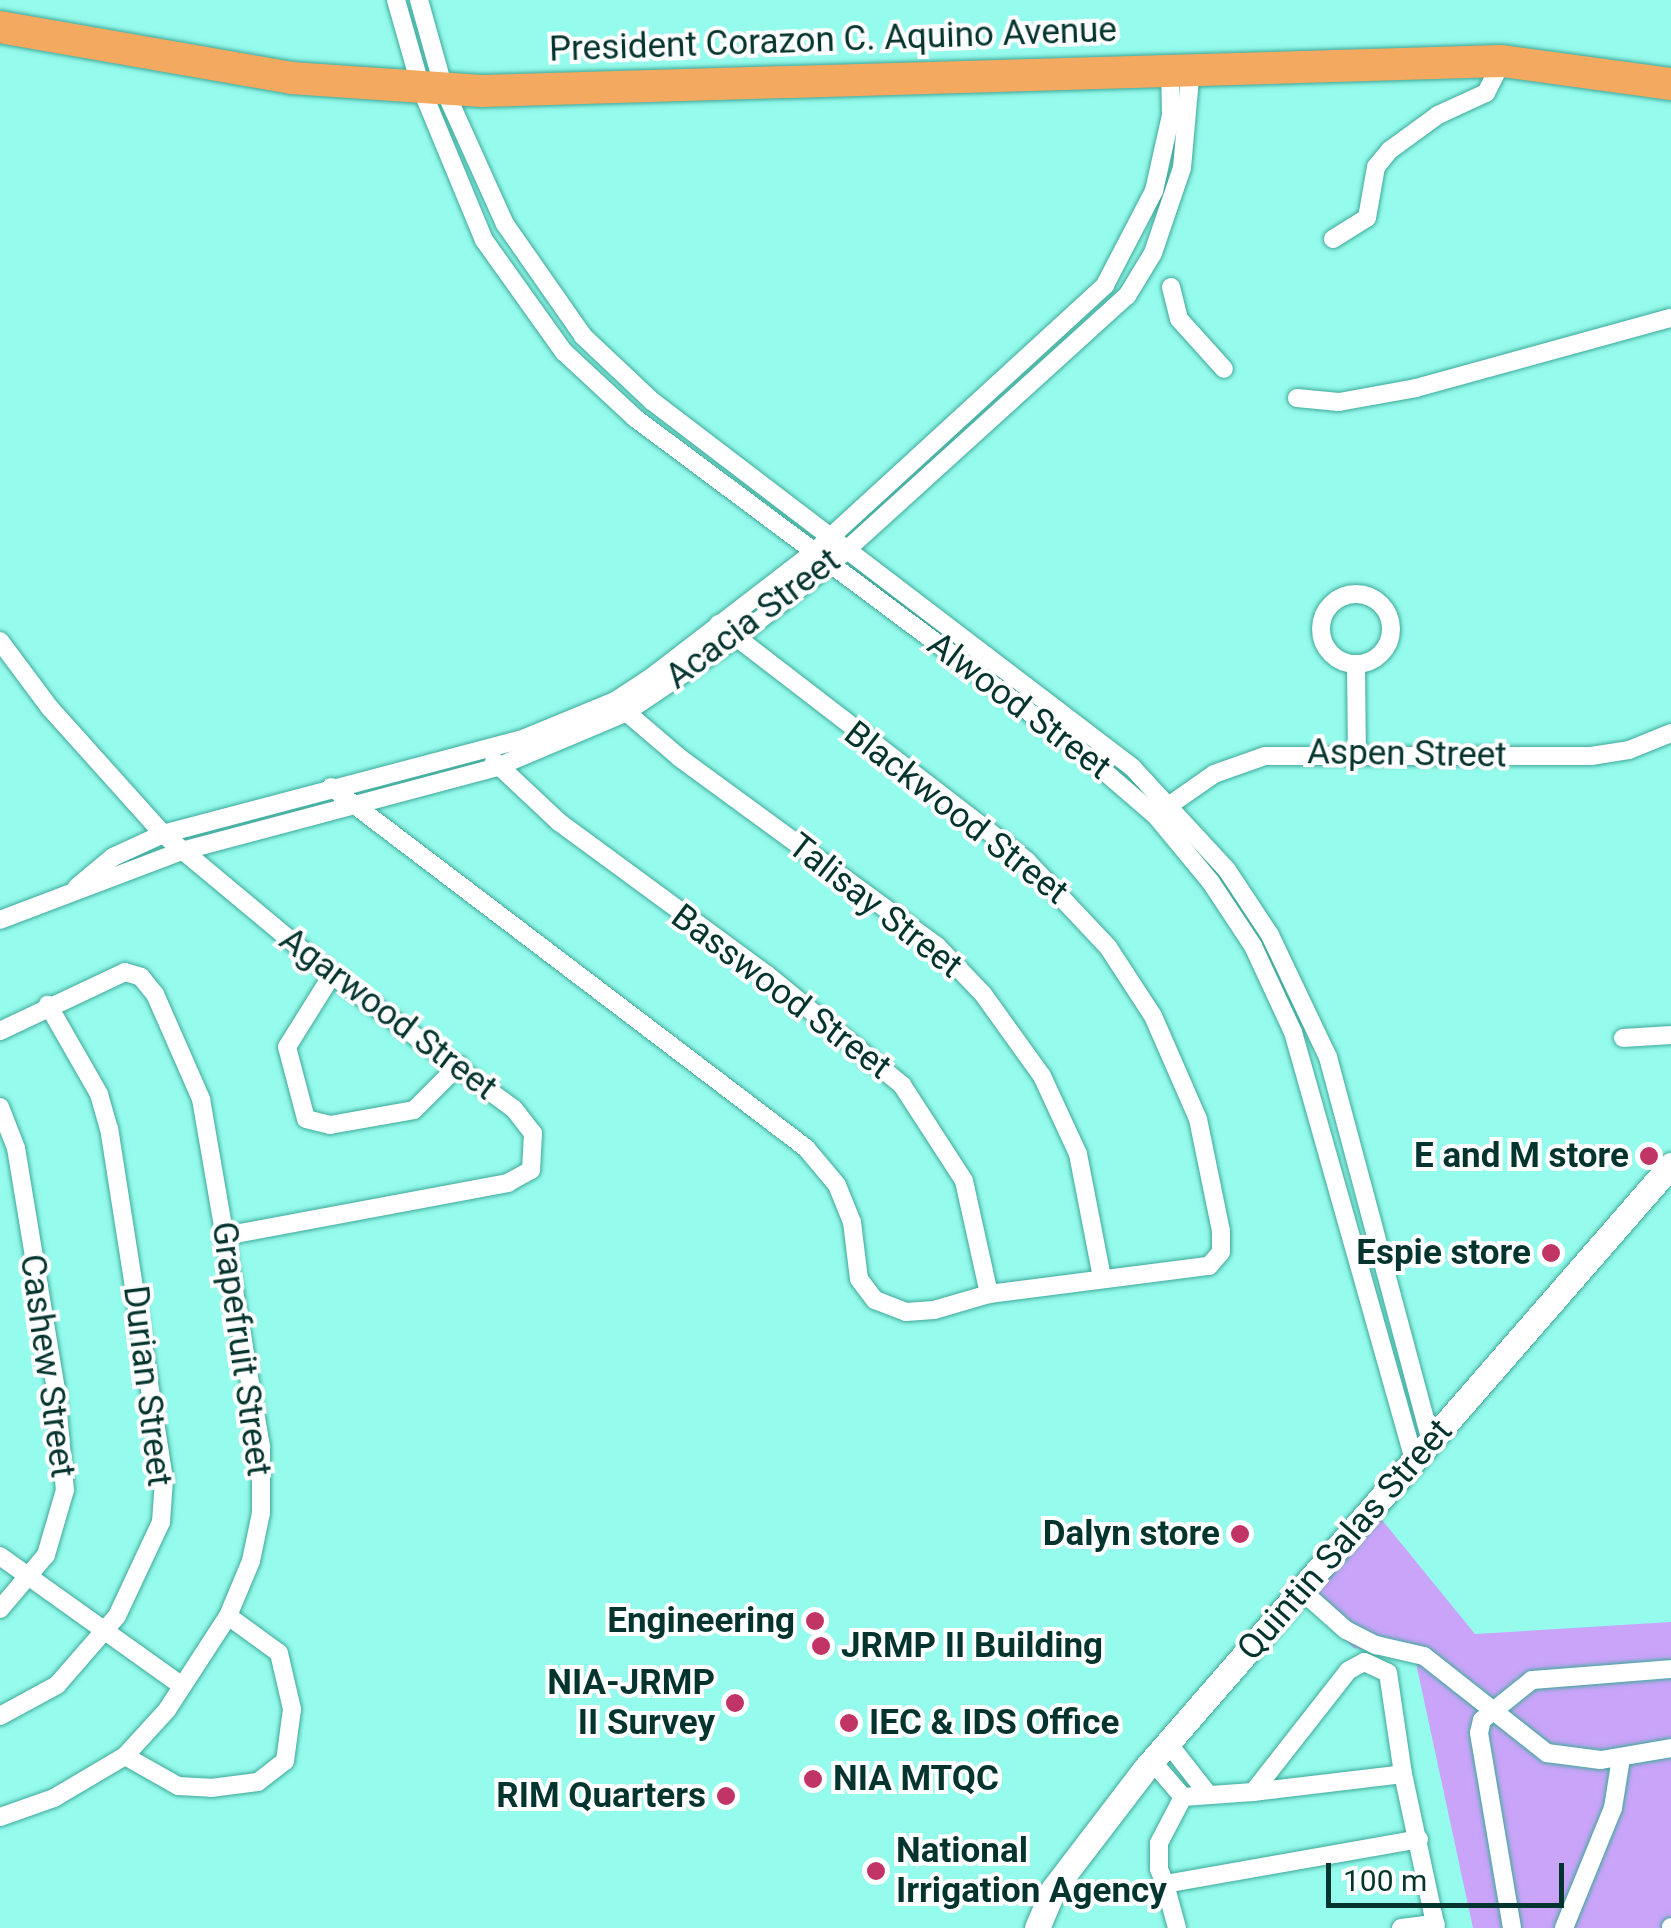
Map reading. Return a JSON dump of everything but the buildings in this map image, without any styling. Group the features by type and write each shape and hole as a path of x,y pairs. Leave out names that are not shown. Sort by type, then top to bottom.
{"highway":[{"name":"President Corazon C. Aquino Avenue","path":"0,27 223,69 432,88 1502,62 1671,84"}],"main road":[{"name":"Quintin Salas Street","path":"1038,1928 1054,1888 1160,1752 1671,1165"}],"street":[{"path":"396,0 432,88"},
{"path":"420,0 432,88"},
{"path":"1332,239 1367,218 1376,168 1390,150 1438,115 1486,93 1502,62"},
{"name":"Acacia Street","path":"76,888 113,857 163,834 331,786 486,748 620,707 719,624 814,552 1106,285 1154,191 1181,68"},
{"name":"Acacia Street","path":"0,920 182,851 351,802 497,767 620,707 734,639 831,564 1127,296 1153,253 1182,168 1181,68"},
{"name":"Alwood Street","path":"432,88 505,224 583,336 652,401 1083,726 1172,803 1270,935 1328,1057 1432,1441"},
{"name":"Alwood Street","path":"432,88 484,240 564,352 635,418 1076,747 1156,816 1210,881 1279,996 1335,1164 1374,1322 1415,1463"},
{"path":"1171,286 1179,318 1224,370"},
{"path":"1297,398 1339,402 1416,388 1671,318"},
{"name":"Blackwood Street","path":"719,624 1027,861 1108,947 1153,1016 1198,1119 1220,1216 1217,1260 1199,1270 1102,1277"},
{"name":"Agarwood Street","path":"0,641 50,708 163,834 332,975 514,1109 533,1132 535,1160 523,1178 226,1236"},
{"path":"1356,664 1357,753"},
{"name":"Talisay Street","path":"620,707 937,946 983,994 1042,1076 1078,1154 1102,1277"},
{"name":"Aspen Street","path":"1156,816 1242,761 1357,753 1591,756 1629,750 1671,733"},
{"name":"Basswood Street","path":"486,748 497,767 559,822 766,974 902,1085 964,1181 990,1294"},
{"path":"331,786 806,1148 838,1185 852,1222 860,1279 874,1300 906,1312 1102,1277"},
{"name":"Grapefruit Street","path":"0,1817 54,1798 125,1756 182,1686 228,1616 251,1562 261,1513 261,1448 226,1236 189,1066 155,994 141,977 125,972 48,1005"},
{"path":"332,975 287,1047 306,1119 330,1125 414,1110 459,1066"},
{"path":"0,1031 48,1005"},
{"name":"Durian Street","path":"0,1716 57,1686 106,1632 138,1581 162,1522 160,1434 109,1129 100,1094 48,1005"},
{"path":"1623,1038 1671,1034"},
{"name":"Cashew Street","path":"0,1107 16,1148 56,1390 64,1490 46,1555 0,1610"},
{"path":"1374,1322 1401,1316"},
{"path":"0,1556 182,1686"},
{"path":"1302,1592 1346,1630 1424,1656 1547,1753 1574,1760 1621,1758 1671,1748"},
{"path":"125,1756 178,1786 212,1788 258,1782 285,1762 292,1709 279,1654 228,1616"},
{"path":"1252,1792 1348,1671 1364,1662 1388,1673 1404,1774 1436,1926 1401,1928"},
{"path":"1512,1928 1479,1733 1490,1710 1532,1680 1671,1668"},
{"path":"1160,1752 1208,1794"},
{"path":"1160,1752 1183,1797"},
{"path":"1564,1928 1613,1808 1621,1758"},
{"path":"1183,1797 1404,1774"},
{"path":"1178,1928 1165,1884 1160,1843 1183,1797"},
{"path":"1165,1884 1418,1839"}],"shaded area":[{"path":"1378,1515 1475,1634 1671,1622 1671,1928 1473,1928 1413,1649 1386,1655 1354,1648 1304,1603"}],"place":[{"name":"E and M store","path":"1649,1156"},
{"name":"Espie store","path":"1551,1253"},
{"name":"Dalyn store","path":"1240,1534"},
{"name":"Engineering","path":"815,1621"},
{"name":"JRMP II Building","path":"821,1646"},
{"name":"NIA-JRMP II Survey","path":"735,1703"},
{"name":"IEC & IDS Office","path":"849,1723"},
{"name":"NIA MTQC","path":"813,1779"},
{"name":"RIM Quarters","path":"726,1796"},
{"name":"National Irrigation Agency","path":"876,1871"}]}
